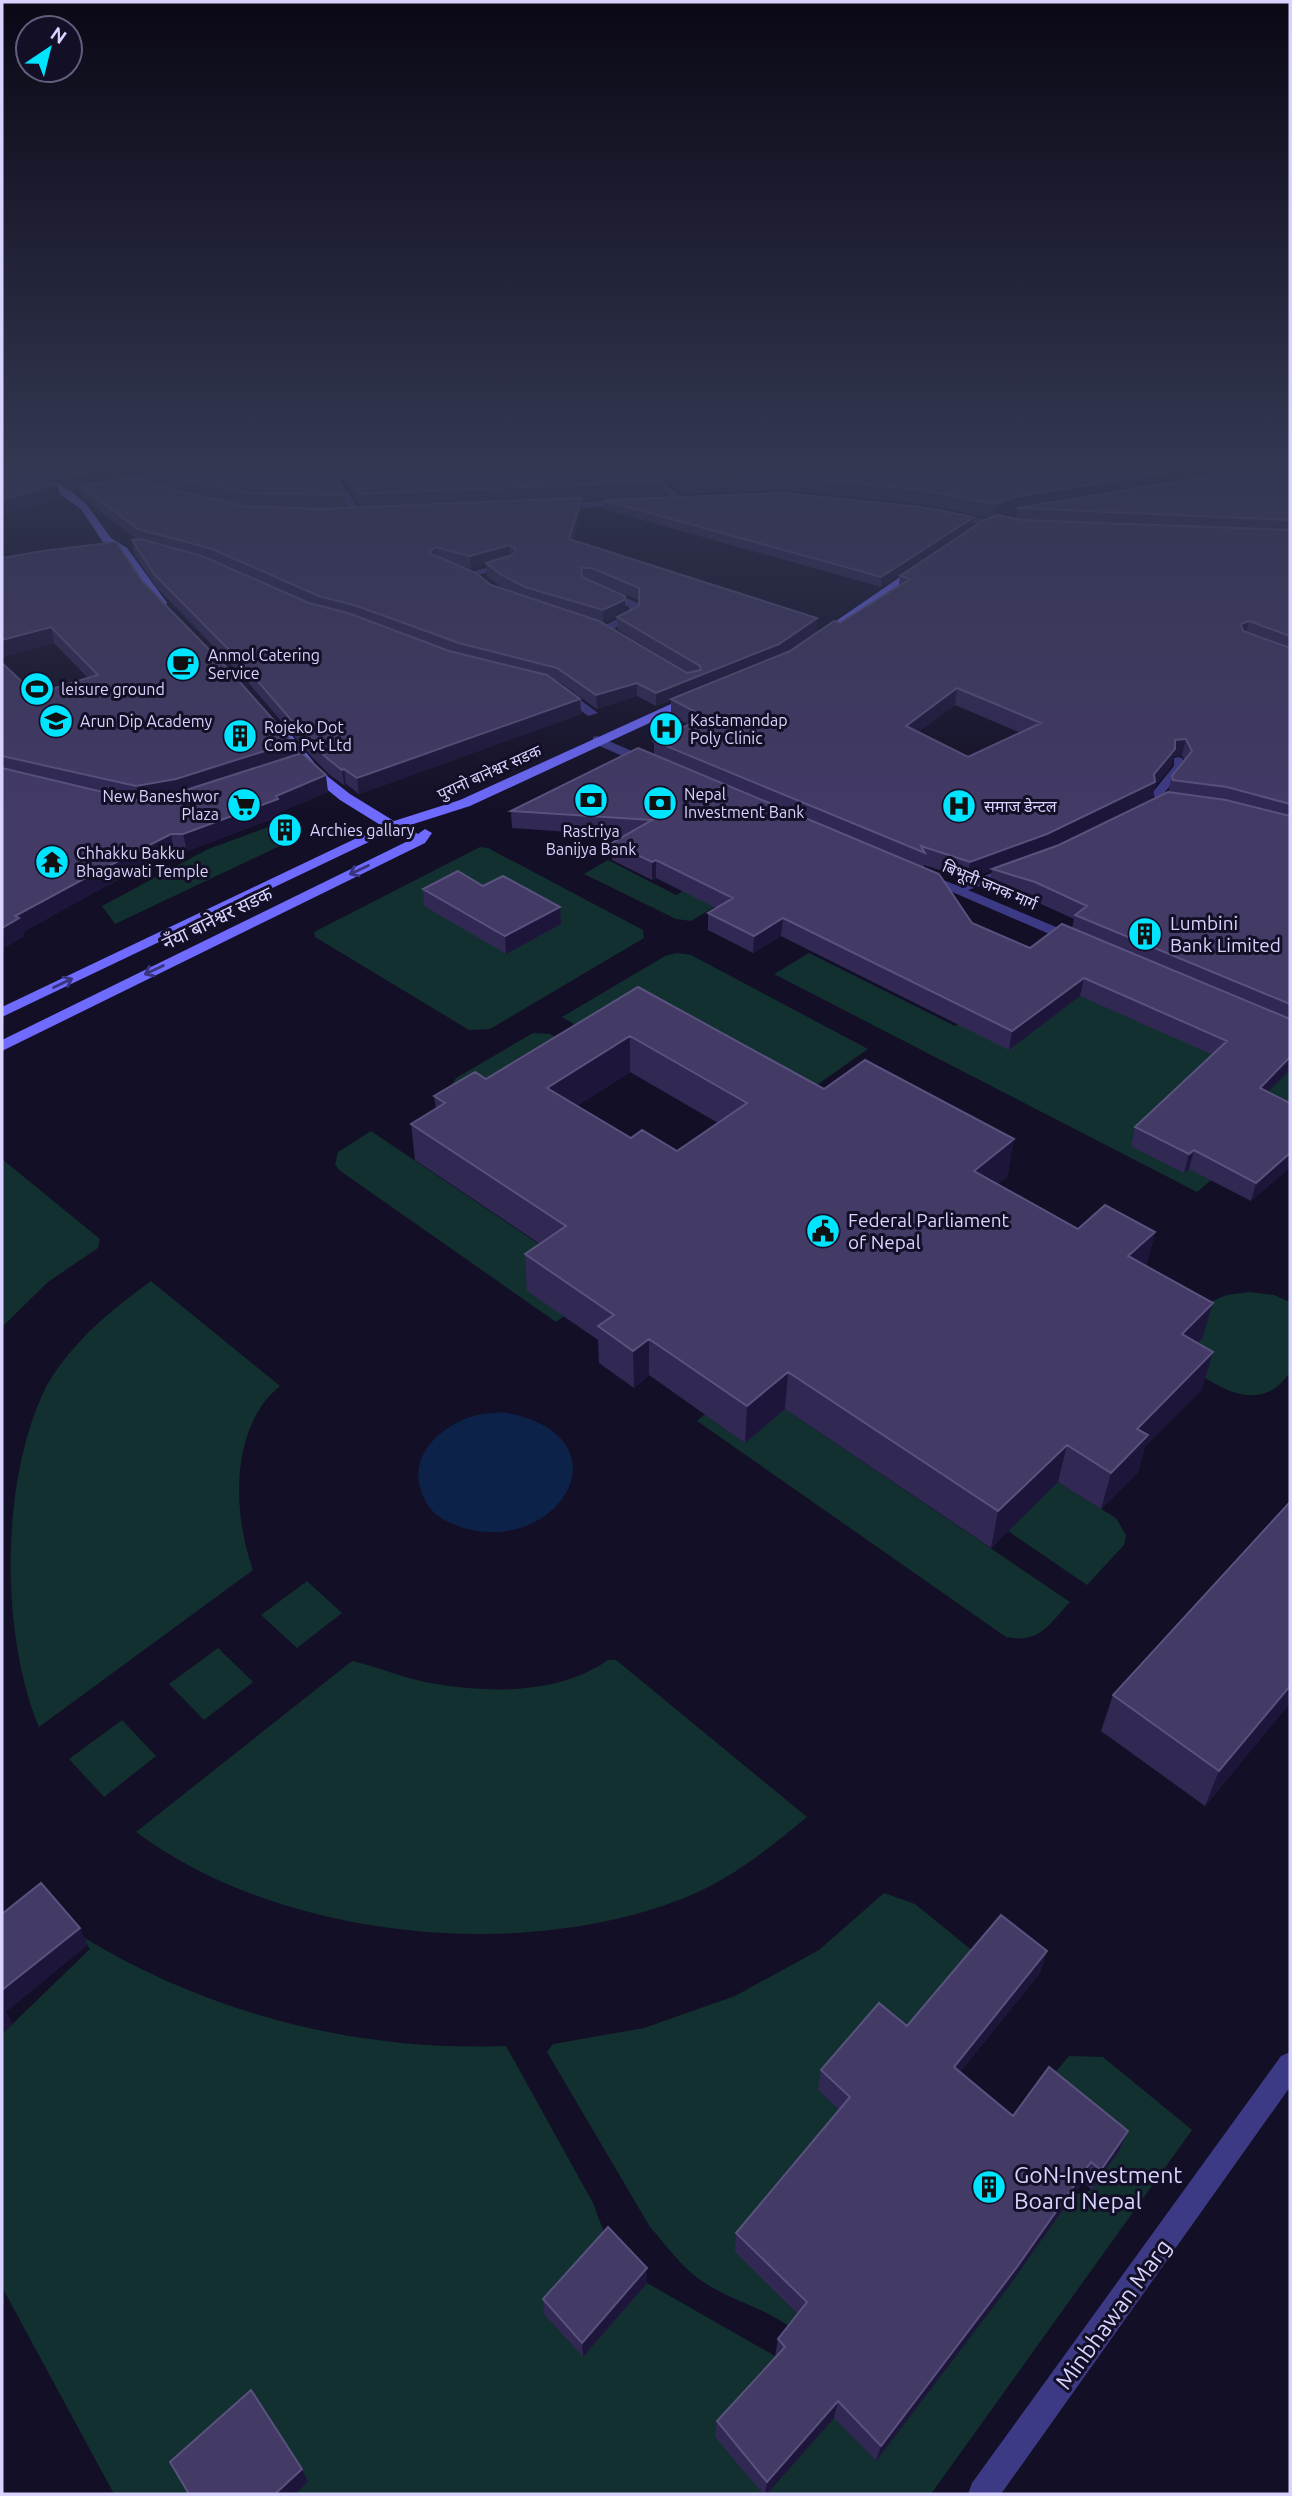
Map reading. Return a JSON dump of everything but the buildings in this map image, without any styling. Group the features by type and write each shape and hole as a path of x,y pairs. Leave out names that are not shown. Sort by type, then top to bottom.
{"main road":[{"path":"145,583 170,612"},
{"path":"806,646 896,583"},
{"name":"पुरानो बानेश्वर सडक","path":"392,826 439,813 597,740 705,694"},
{"path":"271,719 324,780 373,816 420,840"},
{"name":"नँया बानेश्वर सडक","path":"2,1046 420,840 439,813"},
{"name":"नँया बानेश्वर सडक","path":"2,1013 392,826"}],"street":[{"path":"598,589 634,605 632,617 604,631"},
{"path":"553,686 592,713"},
{"path":"597,740 665,769"},
{"path":"1162,804 1159,792 1177,772 1180,766 1178,761"},
{"path":"287,767 306,762"},
{"path":"956,890 1026,865"},
{"name":"बिभूती जनक मार्ग","path":"918,874 1085,945"},
{"name":"Minbhawan Marg","path":"983,2494 1290,2065"}],"green space":[{"path":"271,826 282,845 115,924 102,906 208,849"},
{"path":"480,847 488,848 643,930 644,938 490,1029 469,1030 315,937 314,932"},
{"path":"608,860 676,895 736,861 766,876 691,921 676,919 584,874"},
{"path":"677,953 691,955 868,1049 787,1106 605,1043 562,1017 665,956"},
{"path":"809,953 955,1026 1012,989 1074,967 1290,1061 1290,1113 1197,1192 774,974"},
{"path":"533,1033 550,1034 585,1055 450,1088 456,1078"},
{"path":"371,1131 567,1263 528,1291 564,1316 556,1322 339,1170 335,1164 338,1152"},
{"path":"2,1159 100,1239 98,1248 48,1282 2,1327"},
{"path":"151,1281 280,1386 263,1403 251,1424 240,1473 242,1524 253,1570 39,1727 26,1689 17,1647 12,1602 11,1556 20,1465 32,1423 47,1385 57,1369 93,1328"},
{"path":"1249,1292 1274,1295 1290,1302 1290,1373 1276,1388 1258,1395 1246,1395 1223,1388 1180,1362 1207,1303 1227,1295"},
{"path":"785,1409 1070,1602 1036,1635 1027,1638 1006,1637 697,1421 705,1414 745,1443"},
{"path":"1058,1482 1116,1518 1126,1535 1124,1545 1087,1585 1008,1531"},
{"path":"307,1581 342,1613 297,1648 261,1615"},
{"path":"218,1648 253,1682 204,1720 169,1684"},
{"path":"608,1660 616,1660 807,1817 734,1873 684,1898 619,1918 549,1930 476,1934 402,1930 329,1917 259,1897 194,1868 136,1832 352,1661 448,1686 520,1689 566,1680 588,1672"},
{"path":"122,1720 156,1756 104,1797 69,1759"},
{"path":"884,1893 915,1904 979,1956 902,2047 818,2090 847,2117 823,2242 795,2331 772,2316 711,2287 673,2254 650,2227 547,2052 553,2044 644,2028 735,1996 819,1950"},
{"path":"78,1934 127,1962 178,1986 230,2006 284,2022 338,2034 394,2042 506,2046 593,2203 608,2243 545,2314 583,2356 647,2283 775,2356 876,2461 1009,2286 1073,2195 1092,2190 1042,2088 1069,2056 1103,2057 1192,2130 931,2494 114,2494 2,2287 2,2034 90,1949"}],"water":[{"path":"503,1412 545,1426 567,1447 573,1471 565,1495 545,1516 517,1529 482,1532 444,1520 428,1506 420,1487 418,1474 425,1451 443,1432 465,1419"}],"place":[{"name":"Anmol Catering Service","path":"183,664"},
{"name":"leisure ground","path":"37,689"},
{"name":"Arun Dip Academy","path":"56,721"},
{"name":"Kastamandap Poly Clinic","path":"666,729"},
{"name":"Rojeko Dot Com Pvt Ltd","path":"240,736"},
{"name":"Rastriya Banijya Bank","path":"591,800"},
{"name":"Nepal Investment Bank","path":"660,803"},
{"name":"New Baneshwor Plaza","path":"244,805"},
{"name":"समाज डेन्टल","path":"959,806"},
{"name":"Archies gallary","path":"285,830"},
{"name":"Chhakku Bakku Bhagawati Temple","path":"52,862"},
{"name":"Lumbini Bank Limited","path":"1145,934"},
{"name":"Federal Parliament of Nepal","path":"823,1231"},
{"name":"GoN-Investment Board Nepal","path":"989,2187"}]}
